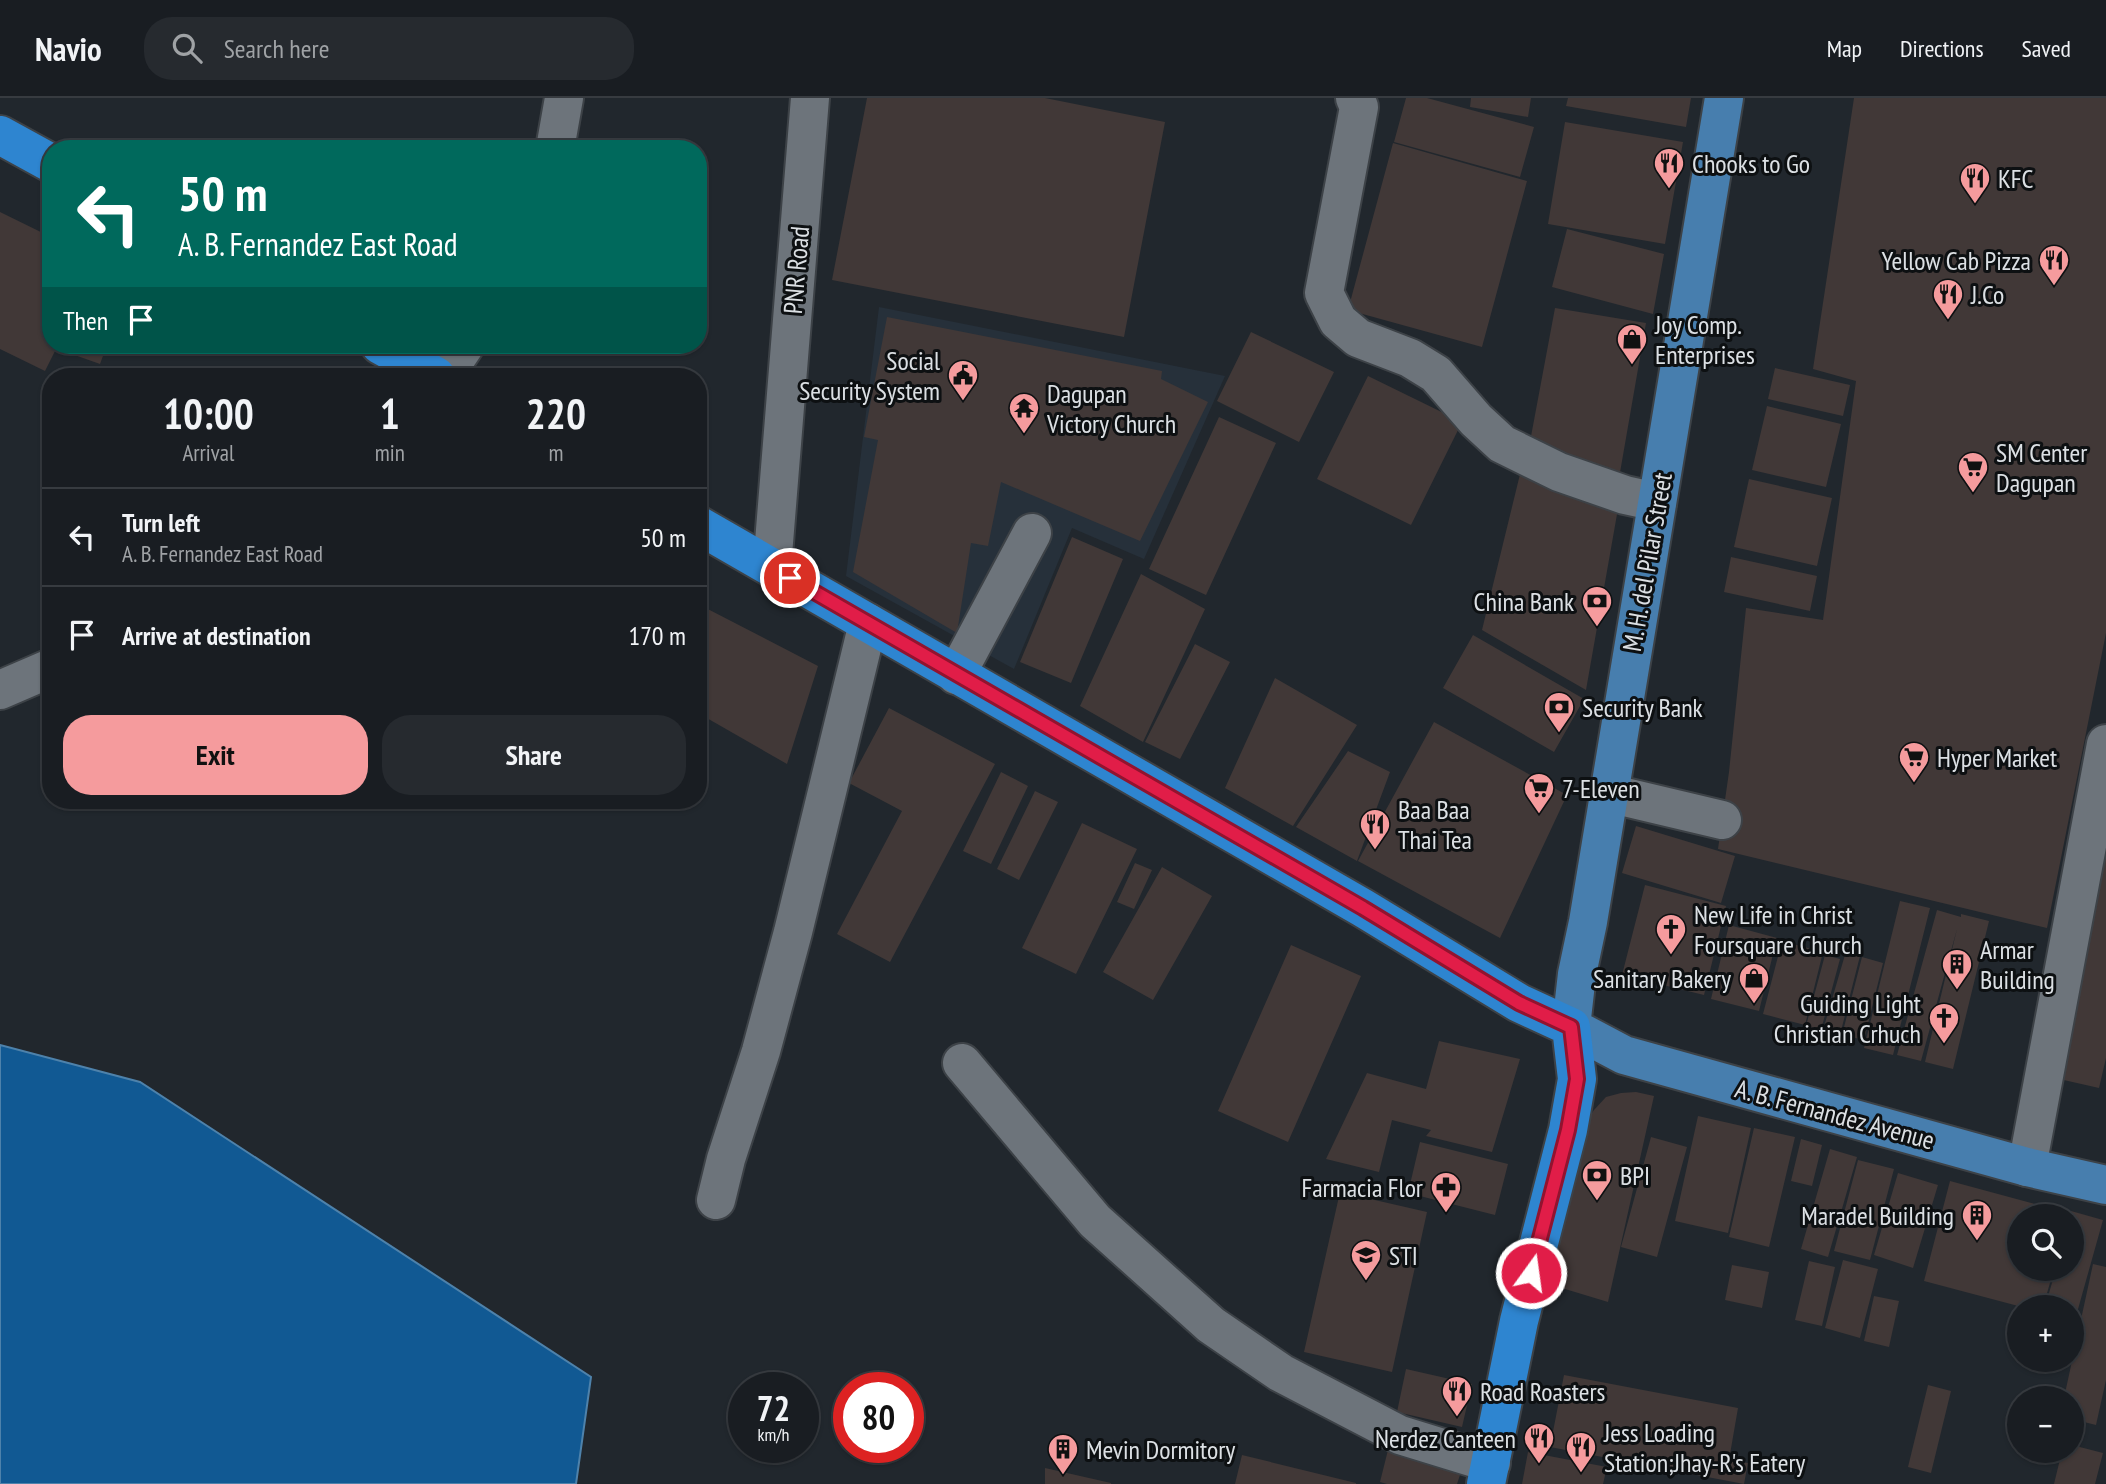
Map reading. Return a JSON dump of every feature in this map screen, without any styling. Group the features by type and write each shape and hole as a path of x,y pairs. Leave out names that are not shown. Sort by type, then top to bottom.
{"highway":[{"path":"0,135 42,158"},
{"path":"396,354 422,368"},
{"path":"707,530 1363,908 1519,1003 1571,1027 1577,1079 1568,1130 1519,1321 1489,1474"}],"main road":[{"name":"M. H. del Pilar Street","path":"1571,1027 1577,974 1588,922 1724,98"},
{"name":"A. B. Fernandez Avenue","path":"1571,1027 1624,1055 2027,1167 2106,1185"}],"street":[{"path":"557,140 564,98"},
{"name":"PNR Road","path":"772,567 810,98"},
{"path":"1355,98 1359,107 1324,293 1338,321 1358,338 1409,358 1436,374 1476,420 1502,444 1559,472 1625,495 1657,502"},
{"path":"956,675 1031,533"},
{"path":"716,1200 761,1051 793,932 868,623"},
{"path":"0,690 42,672"},
{"path":"2027,1167 2106,744"},
{"path":"1608,793 1722,820"},
{"path":"962,1063 1096,1221 1211,1325 1282,1373 1400,1436 1489,1474"}],"shaded area":[{"path":"879,307 1225,376 1144,559 1072,528 1014,669 846,576"}],"water":[{"path":"0,1045 140,1082 591,1377 576,1484 0,1484"}],"building":[{"path":"867,98 1045,98 1165,122 1124,337 832,280"},
{"path":"1406,98 1427,98 1534,127 1520,177 1394,142"},
{"path":"1471,98 1531,98 1528,117 1470,107"},
{"path":"1568,98 1691,98 1686,127 1566,106"},
{"name":"SM Center Dagupan","path":"1854,98 2106,98 2106,633 2047,928 1718,849 1746,608 1823,620 1856,381 1813,369"},
{"path":"1565,122 1683,142 1665,244 1548,224"},
{"path":"1393,143 1527,181 1482,347 1348,310"},
{"path":"0,212 42,233 42,354 54,354 46,368 42,370 0,349"},
{"path":"1567,229 1664,254 1653,314 1552,287"},
{"path":"1555,308 1646,323 1618,484 1529,447"},
{"path":"887,317 1162,371 1161,379 1208,402 1140,541 1001,482 988,546 971,543 957,633 853,572 878,440 864,437"},
{"path":"1251,332 1334,372 1299,442 1217,401"},
{"path":"72,354 104,354 100,364"},
{"path":"1775,368 1850,385 1843,416 1768,399"},
{"path":"1368,376 1462,422 1411,525 1317,479"},
{"path":"1767,406 1841,424 1826,487 1752,470"},
{"path":"1219,417 1276,443 1206,595 1149,569"},
{"path":"1522,466 1619,503 1586,690 1482,630"},
{"path":"1749,479 1832,498 1817,566 1734,547"},
{"path":"1072,537 1123,559 1071,683 1020,662"},
{"path":"1731,557 1817,576 1810,611 1724,592"},
{"path":"1141,574 1205,609 1143,742 1080,706"},
{"path":"707,609 818,666 787,764 707,718"},
{"path":"1473,635 1584,699 1554,752 1443,688"},
{"path":"1195,644 1230,662 1180,759 1145,742"},
{"path":"1275,678 1357,725 1293,826 1225,788"},
{"path":"889,708 995,764 890,962 837,934 902,811 849,783"},
{"path":"1434,722 1567,795 1500,938 1358,861"},
{"path":"1348,751 1390,772 1357,861 1296,827"},
{"path":"1001,772 1028,786 991,864 963,851"},
{"path":"1035,791 1058,802 1019,880 997,869"},
{"path":"2106,809 2106,1058 2099,1088 2046,1076"},
{"path":"1082,823 1137,849 1076,974 1022,948"},
{"path":"1636,826 1735,856 1721,903 1622,873"},
{"path":"1135,863 1152,870 1134,909 1117,902"},
{"path":"1162,867 1212,896 1153,1000 1103,972"},
{"path":"1645,885 1726,906 1704,995 1622,975"},
{"path":"1900,901 1930,908 1893,1055 1864,1048"},
{"path":"1937,910 1989,921 1953,1069 1925,1062 1957,929 1921,1061 1897,1055"},
{"path":"1729,925 1777,938 1759,1011 1711,999"},
{"path":"1782,941 1823,952 1805,1025 1763,1014"},
{"path":"1291,945 1361,976 1288,1142 1218,1111"},
{"path":"1847,948 1861,952 1840,1035 1823,1030"},
{"path":"1825,955 1840,959 1821,1030 1806,1026"},
{"path":"1862,957 1883,963 1864,1040 1842,1035"},
{"path":"1439,1041 1520,1059 1492,1152 1426,1136 1431,1130 1392,1120 1379,1172 1326,1159 1367,1073 1426,1089"},
{"name":"BPI","path":"1636,1092 1654,1096 1608,1302 1542,1282 1586,1122 1606,1097"},
{"path":"1698,1116 1751,1128 1728,1233 1675,1221"},
{"path":"1754,1128 1795,1137 1769,1247 1729,1237"},
{"path":"1651,1137 1687,1147 1657,1257 1621,1247"},
{"path":"1801,1139 1822,1145 1812,1186 1791,1181"},
{"path":"1420,1142 1508,1164 1495,1215 1408,1193"},
{"path":"1830,1149 1857,1157 1828,1257 1801,1249"},
{"path":"1858,1160 1894,1169 1870,1260 1834,1251"},
{"path":"1898,1173 1938,1185 1913,1268 1874,1255"},
{"name":"Maradel Building","path":"1950,1181 2035,1204 2007,1204 2007,1281 2051,1281 2046,1295 2007,1295 2007,1303 1924,1281"},
{"name":"STI","path":"1340,1192 1427,1212 1392,1372 1304,1352"},
{"path":"2084,1215 2103,1220 2082,1295 2048,1295 2053,1281 2084,1281"},
{"path":"1843,1260 1878,1269 1860,1338 1825,1328"},
{"path":"1809,1261 1835,1267 1822,1326 1795,1320"},
{"path":"2093,1264 2106,1267 2106,1380 2096,1425 2084,1422 2084,1386 2067,1386 2070,1372 2084,1372 2084,1306"},
{"path":"1732,1265 1769,1272 1762,1308 1725,1300"},
{"path":"1874,1296 1899,1301 1889,1347 1864,1341"},
{"path":"1406,1369 1472,1384 1462,1427 1397,1412"},
{"path":"1564,1375 1738,1408 1729,1460 1748,1463 1744,1484 1550,1447"},
{"path":"1928,1385 1951,1391 1931,1473 1908,1467"},
{"path":"1389,1446 1463,1466 1457,1484 1380,1482"},
{"path":"2084,1448 2103,1453 2095,1484 2054,1484 2059,1463 2084,1463"},
{"path":"1528,1452 1607,1467 1603,1484 1522,1484"},
{"path":"1242,1455 1356,1483 1356,1484 1235,1484"},
{"name":"Mevin Dormitory","path":"1045,1468 1111,1483 1111,1484 1045,1484"}],"place":[{"name":"Chooks to Go","path":"1669,190"},
{"name":"KFC","path":"1975,205"},
{"name":"Yellow Cab Pizza","path":"2054,287"},
{"name":"J.Co","path":"1948,321"},
{"name":"Joy Comp. Enterprises","path":"1632,366"},
{"name":"Social Security System","path":"963,402"},
{"name":"Dagupan Victory Church","path":"1024,435"},
{"name":"SM Center Dagupan","path":"1973,494"},
{"name":"China Bank","path":"1597,628"},
{"name":"Security Bank","path":"1559,734"},
{"name":"Hyper Market","path":"1914,784"},
{"name":"7-Eleven","path":"1539,815"},
{"name":"Baa Baa Thai Tea","path":"1375,851"},
{"name":"New Life in Christ Foursquare Church","path":"1671,956"},
{"name":"Armar Building","path":"1957,991"},
{"name":"Sanitary Bakery","path":"1754,1005"},
{"name":"Guiding Light Christian Crhuch","path":"1944,1045"},
{"name":"BPI","path":"1597,1202"},
{"name":"Farmacia Flor","path":"1446,1214"},
{"name":"Maradel Building","path":"1977,1242"},
{"name":"STI","path":"1366,1282"},
{"name":"Road Roasters","path":"1457,1418"},
{"name":"Nerdez Canteen","path":"1539,1465"},
{"name":"Jess Loading Station;Jhay-R's Eatery","path":"1581,1474"},
{"name":"Mevin Dormitory","path":"1063,1476"}],"route":[{"path":"790,578 1363,908 1519,1003 1571,1027 1577,1079 1568,1130 1531,1273"}]}
